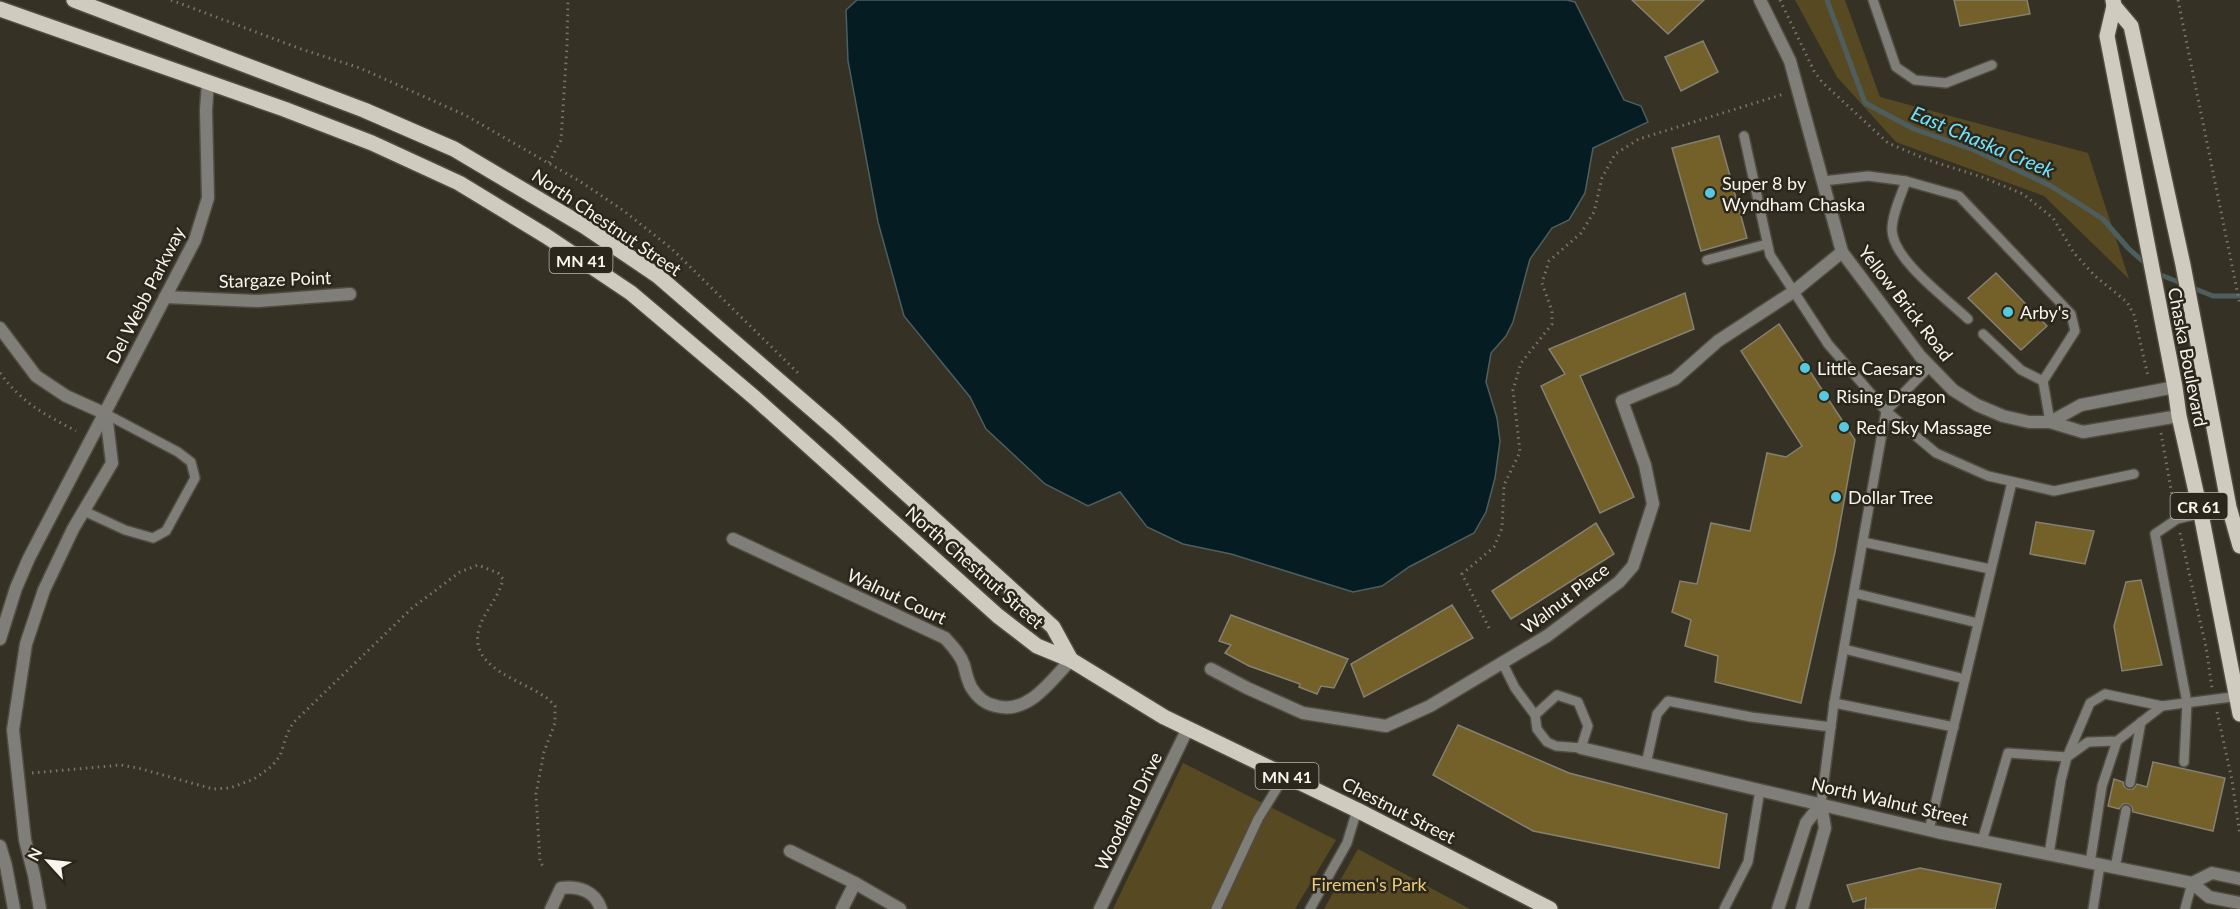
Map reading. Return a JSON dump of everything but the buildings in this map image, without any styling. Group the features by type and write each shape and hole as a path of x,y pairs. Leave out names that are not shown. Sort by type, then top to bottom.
{"main road":[{"name":"North Chestnut Street","path":"74,0 280,77 454,149 584,226 658,276 836,430 1053,627 1071,660"},
{"name":"Chaska Boulevard","path":"2113,3 2107,36 2179,416 2201,514 2240,714"},
{"name":"Chaska Boulevard","path":"2113,3 2131,26 2183,265 2229,507 2240,546"},
{"name":"North Chestnut Street","path":"0,9 208,82 372,143 450,179 556,242 631,293 764,406 998,616 1037,646 1071,660"},
{"name":"Chestnut Street","path":"1071,660 1127,696 1188,728 1285,774 1550,909"}],"street":[{"name":"Yellow Brick Road","path":"1760,0 1790,61 1842,252 1892,319 1930,366 1953,390 1977,405 2003,416 2029,422 2050,422 2083,432 2179,416"},
{"name":"Del Webb Parkway","path":"0,639 16,588 29,558 195,240 208,198 206,110 208,82"},
{"name":"Walnut Place","path":"1211,669 1303,713 1386,726 1430,706 1547,636 1619,582 1633,566 1653,504 1645,465 1622,401 1675,379 1718,341 1792,292 1842,252"},
{"name":"Stargaze Point","path":"165,297 258,301 350,294"},
{"path":"0,328 36,376 66,396 106,414 112,462 44,590 26,644 13,730 25,840 40,909"},
{"path":"2050,422 2081,405 2175,387"},
{"name":"Walnut Court","path":"733,539 945,638 957,651 973,691 981,700 993,706 1013,708 1024,705 1071,660"},
{"name":"Woodland Drive","path":"1100,909 1188,728"},
{"name":"North Walnut Street","path":"1581,747 1929,830 2192,884 2209,897 2240,903"},
{"path":"1778,909 1806,823 1821,804"},
{"path":"1802,909 1825,828 1821,804"},
{"path":"0,846 14,909"},
{"path":"790,850 900,909"},
{"path":"2192,884 2212,873 2240,879"},
{"path":"842,909 855,883"},
{"path":"551,909 561,888 574,887 593,896 601,909"}],"lane":[{"path":"1874,0 1896,66 1915,80 1946,83 1992,65"},
{"path":"1744,136 1770,255 1828,344 1886,411 1936,453 1988,476 2054,491 2134,474"},
{"path":"1823,181 1868,176 1906,181 1959,196 2071,314 2075,331 2043,381 2050,422"},
{"path":"1906,181 1892,227 1893,242 1905,261 1968,319"},
{"path":"1707,260 1767,244"},
{"path":"1983,333 2021,370 2043,381"},
{"path":"1821,804 1834,703 1886,411 1930,366"},
{"path":"84,511 125,530 153,538 166,531 195,478 191,462 178,452 106,414"},
{"path":"1929,830 2012,482"},
{"path":"2184,762 2187,703 2155,534 2177,519 2229,507"},
{"path":"1863,542 1990,569"},
{"path":"1854,593 1978,623"},
{"path":"1844,649 1965,679"},
{"path":"1503,663 1515,688 1535,715 1537,729 1547,742 1556,746 1581,747 1588,726 1578,702 1557,695 1535,715"},
{"path":"2049,854 2067,757 2090,703 2106,694 2162,706 2238,696"},
{"path":"1646,764 1657,714 1668,701 1751,717 1832,727"},
{"path":"1834,703 1954,727"},
{"path":"2092,909 2102,786 2117,741 2162,706"},
{"path":"2130,783 2141,722"},
{"path":"1982,841 2008,753 2067,757 2088,742 2117,741"},
{"path":"1216,909 1258,819 1285,774"},
{"path":"1724,909 1748,862 1760,790"},
{"path":"1310,909 1347,843 1357,810"},
{"path":"2115,868 2126,810"},
{"path":"2185,909 2192,884"}],"path":[{"path":"549,163 561,140 568,0"},
{"path":"1779,0 1814,71 1822,82 1888,143 2023,194 2053,218 2074,254 2095,276 2127,302 2134,315 2153,392"},
{"path":"2178,0 2240,305"},
{"path":"1489,628 1462,574 1494,548 1502,528 1504,485 1520,452 1513,390 1521,363 1552,324 1552,311 1542,283 1548,261 1581,233 1594,212 1602,178 1615,154 1639,139 1822,82"},
{"path":"0,373 22,399 76,431"},
{"path":"2158,419 2177,519 2206,647 2232,780 2240,835"},
{"path":"30,773 121,765 213,789 230,788 254,779 272,766 280,756 293,723 412,608 460,572 478,565 498,573 503,579 497,598 479,628 477,643 482,655 490,664 514,681 545,696 555,706 555,723 544,752 536,794 540,862 545,869"}],"green space":[{"path":"1795,0 1845,0 1880,97 2088,153 2129,279 2044,196 1896,142 1837,77"},
{"path":"1183,763 1336,840 1295,909 1113,909"},
{"name":"Firemen's Park","path":"1358,849 1470,909 1324,909"}],"water":[{"path":"857,0 1567,0 1575,2 1624,100 1641,106 1648,122 1593,148 1585,193 1569,220 1552,228 1530,259 1513,322 1506,336 1491,353 1486,382 1497,418 1500,441 1495,478 1486,512 1474,533 1409,567 1382,586 1353,592 1231,554 1183,544 1147,527 1120,492 1088,506 1045,484 986,429 970,397 904,316 878,222 848,61 846,10"}],"waterway":[{"name":"East Chaska Creek","path":"1827,0 1865,103 1914,129 1974,150 2051,186 2103,219 2128,248 2147,265"},
{"name":"East Chaska Creek","path":"2156,273 2213,296 2240,296"}],"place":[{"name":"Super 8 by Wyndham Chaska","path":"1710,193"},
{"name":"Arby's","path":"2008,312"},
{"name":"Little Caesars","path":"1805,368"},
{"name":"Rising Dragon","path":"1824,396"},
{"name":"Red Sky Massage","path":"1844,427"},
{"name":"Dollar Tree","path":"1836,497"}]}
